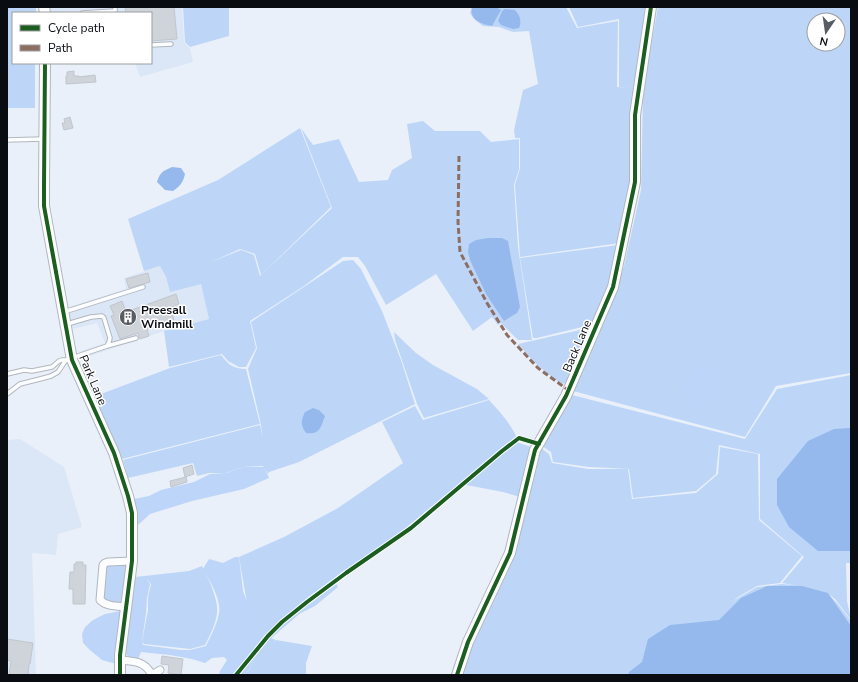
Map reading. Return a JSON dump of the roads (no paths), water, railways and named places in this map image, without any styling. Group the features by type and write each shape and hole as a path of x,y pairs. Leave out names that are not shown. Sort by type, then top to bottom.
{"street":[{"name":"Back Lane","path":"457,675 468,642 510,553 535,450 566,396 613,287 635,182 635,115 651,7"},
{"name":"Park Lane","path":"45,64 44,206 66,324 69,359 114,453 132,513 132,561 120,660 120,675"},
{"path":"127,607 108,605 100,600 103,565 108,562 132,561"},
{"path":"120,660 135,661 140,663 149,670 152,675 160,670"}],"lane":[{"path":"93,12 115,10"},
{"path":"152,45 171,44"},
{"path":"7,140 44,139"},
{"path":"63,312 143,288"},
{"path":"66,324 91,317 102,316 110,338 106,346"},
{"path":"7,374 24,370 32,371 52,368 59,361 136,338"},
{"path":"7,394 20,384 51,376 58,372 69,359"}],"place":[{"name":"Preesall Windmill","path":"128,317"}]}
